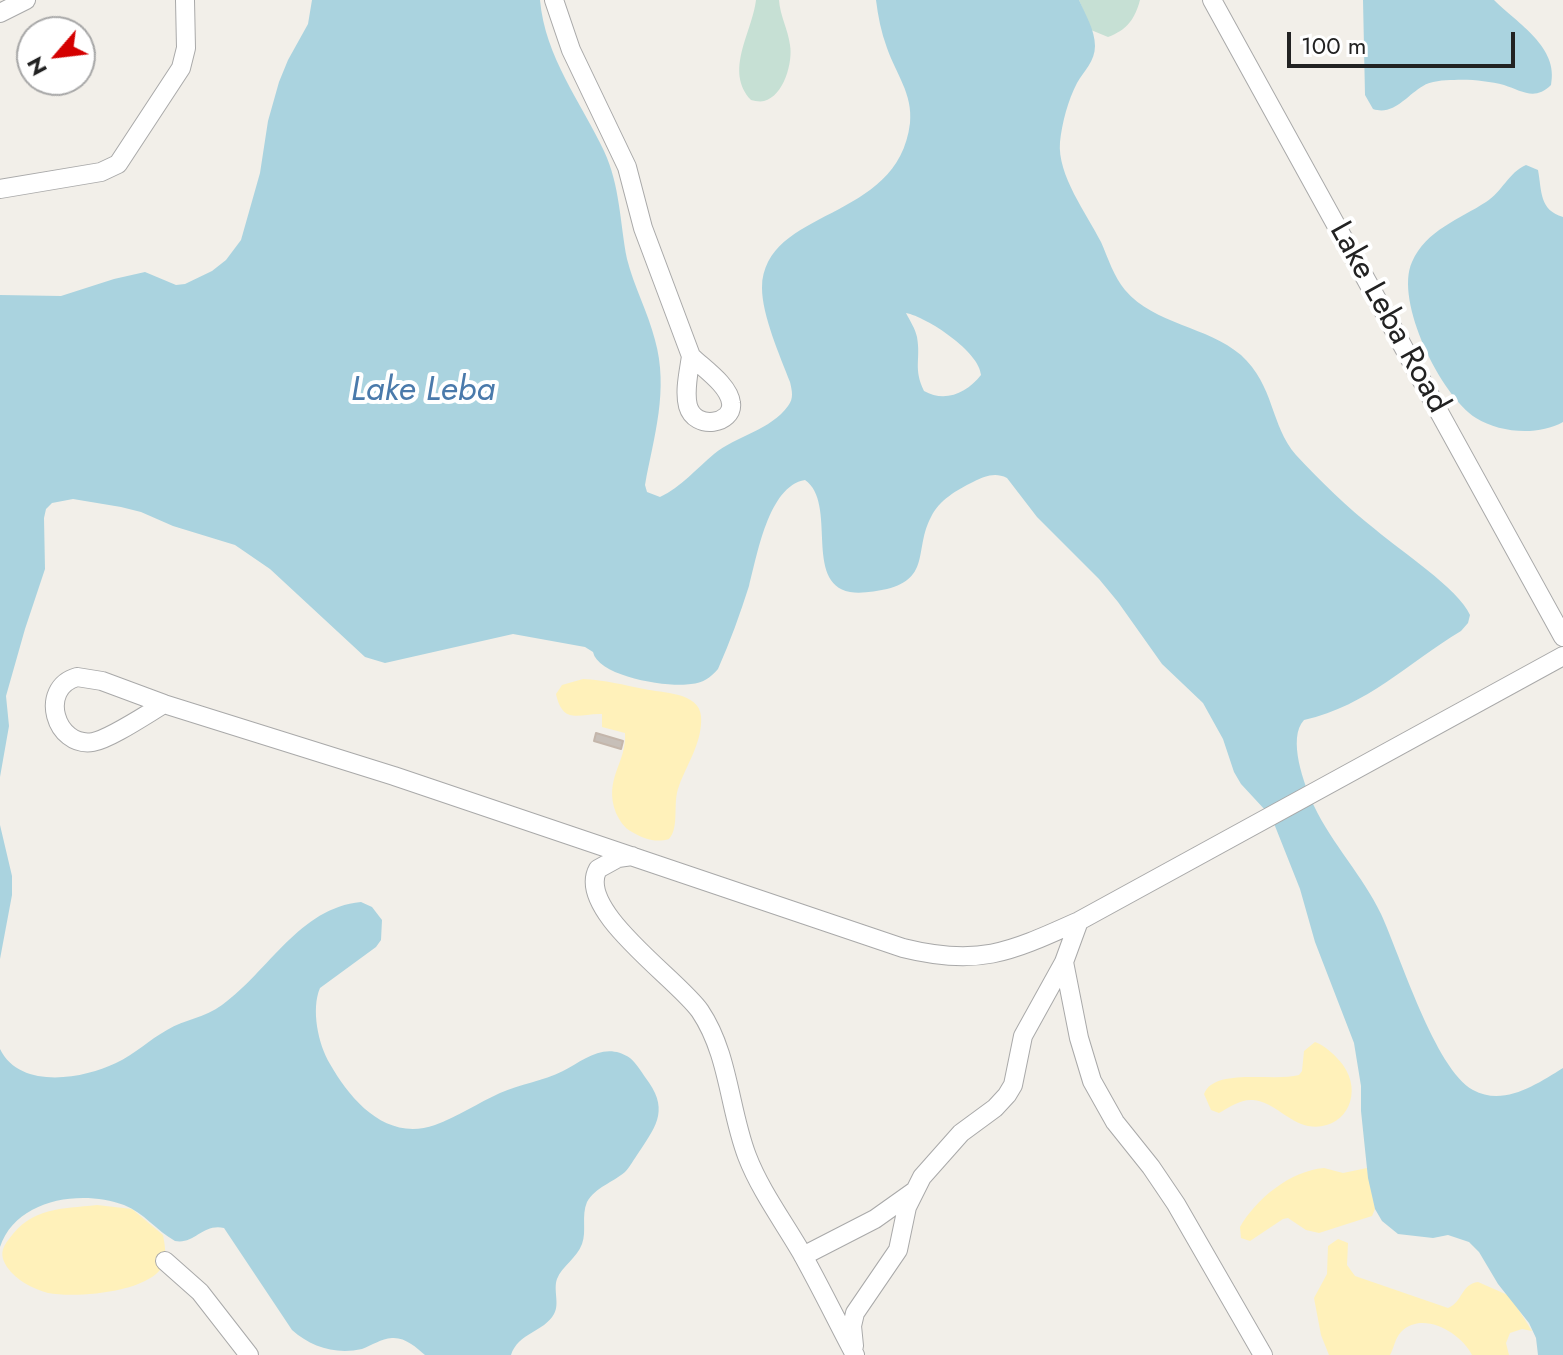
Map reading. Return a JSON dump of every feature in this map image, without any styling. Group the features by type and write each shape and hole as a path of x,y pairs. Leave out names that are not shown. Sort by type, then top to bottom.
{"street":[{"path":"0,13 26,0"},
{"path":"0,189 101,172 118,164 181,68 186,48 185,0"},
{"path":"554,0 571,50 627,167 643,228 691,356"},
{"name":"Lake Leba Road","path":"1212,0 1563,637"},
{"path":"164,704 90,743 73,739 66,733 55,715 54,705 65,682 77,677 102,681 164,704 635,856 895,946 937,956 976,957 1003,953 1079,921 1563,656"},
{"path":"635,856 618,858 598,869 594,882 602,906 636,948 678,985 703,1016 716,1044 747,1155 856,1355"},
{"path":"856,1355 852,1319 860,1302 898,1250 913,1192 931,1163 945,1148 1007,1095 1013,1085 1023,1036 1064,962 1079,921"},
{"path":"1064,962 1079,1038 1098,1095 1176,1204 1263,1355"},
{"path":"803,1256 875,1219 913,1192"},
{"path":"165,1261 200,1292 249,1355"}],"green space":[{"path":"756,0 779,0 791,52 782,86 764,101 751,100 743,89 740,77 742,52"},
{"path":"1079,0 1140,0 1129,23 1108,37 1091,30"}],"sand":[{"path":"583,679 678,695 694,702 699,708 700,734 677,793 674,828 669,839 641,837 622,824 612,790 623,753 625,733 602,727 602,714 568,714 559,704 556,694 562,685"},
{"path":"1315,1042 1343,1065 1352,1088 1347,1109 1332,1123 1308,1126 1268,1104 1253,1100 1240,1102 1219,1113 1211,1110 1204,1094 1210,1086 1232,1078 1299,1075 1304,1051"},
{"path":"1324,1168 1343,1173 1367,1168 1375,1209 1372,1216 1319,1233 1306,1230 1288,1218 1250,1241 1241,1238 1240,1227 1255,1206 1275,1188 1311,1170"},
{"path":"97,1205 132,1209 163,1235 164,1262 151,1278 107,1292 60,1294 31,1286 7,1267 2,1256 4,1246 27,1221 59,1209"},
{"path":"1338,1239 1348,1243 1347,1265 1355,1276 1448,1308 1457,1302 1468,1286 1478,1282 1510,1296 1532,1331 1522,1329 1510,1333 1506,1343 1509,1355 1472,1355 1451,1332 1420,1323 1401,1332 1390,1355 1329,1355 1321,1335 1314,1298 1327,1274 1328,1246"}],"water":[{"name":"Lake Leba","path":"312,0 540,0 543,21 556,60 609,164 627,259 655,340 661,377 660,395 645,485 647,492 660,497 682,483 714,454 763,427 788,406 792,397 790,382 772,335 763,299 762,288 768,262 784,242 882,180 900,156 910,123 909,103 885,42 876,0 1079,0 1093,34 1095,51 1068,104 1060,155 1074,194 1121,285 1151,311 1213,338 1241,355 1260,379 1281,431 1296,455 1355,513 1441,582 1470,615 1461,631 1368,694 1304,720 1299,728 1297,750 1314,806 1374,900 1432,1036 1459,1078 1485,1095 1508,1095 1542,1081 1563,1068 1563,1355 1538,1355 1536,1338 1529,1323 1469,1242 1448,1235 1433,1238 1398,1234 1382,1221 1375,1209 1368,1178 1361,1086 1354,1043 1275,826 1266,811 1241,784 1223,739 1203,703 1162,664 1099,579 1037,517 1003,476 982,478 961,488 934,511 916,570 910,578 887,589 864,592 850,592 836,586 828,574 824,559 819,506 814,491 805,480 792,485 782,495 766,524 746,596 718,669 703,681 681,685 621,674 607,668 585,647 513,634 385,663 365,657 270,569 235,545 121,507 73,499 52,503 46,509 44,518 45,569 6,696 9,726 0,777 0,295 61,296 145,272 176,285 185,284 212,271 226,260 241,240 260,173 268,121 279,82 308,24","holes":["906,313 939,328 972,356 981,375 969,387 948,396 924,391 918,370 917,337"]},
{"path":"1363,0 1494,0 1525,27 1543,48 1552,71 1551,85 1534,94 1486,81 1437,81 1423,86 1394,107 1373,109 1365,95"},
{"path":"1526,165 1538,170 1546,205 1563,217 1563,422 1542,429 1519,431 1496,427 1476,418 1462,407 1449,390 1415,323 1408,279 1418,251 1435,233 1492,198 1515,172"},
{"path":"0,825 12,876 12,895 0,959"},
{"path":"361,902 372,907 382,920 381,940 376,947 320,988 316,1016 319,1037 330,1064 349,1092 372,1115 401,1128 418,1129 435,1125 500,1093 555,1074 595,1054 612,1051 630,1058 657,1098 656,1124 646,1142 627,1170 587,1202 582,1244 557,1279 556,1310 550,1320 519,1342 511,1355 425,1355 410,1343 397,1338 352,1351 324,1348 292,1330 224,1228 210,1228 188,1240 175,1241 131,1208 107,1200 70,1199 35,1208 8,1231 0,1247 0,1049 9,1062 37,1076 70,1076 102,1069 174,1026 215,1009 239,991 302,928 339,907"}],"building":[{"path":"596,733 623,741 621,749 594,741"}]}
